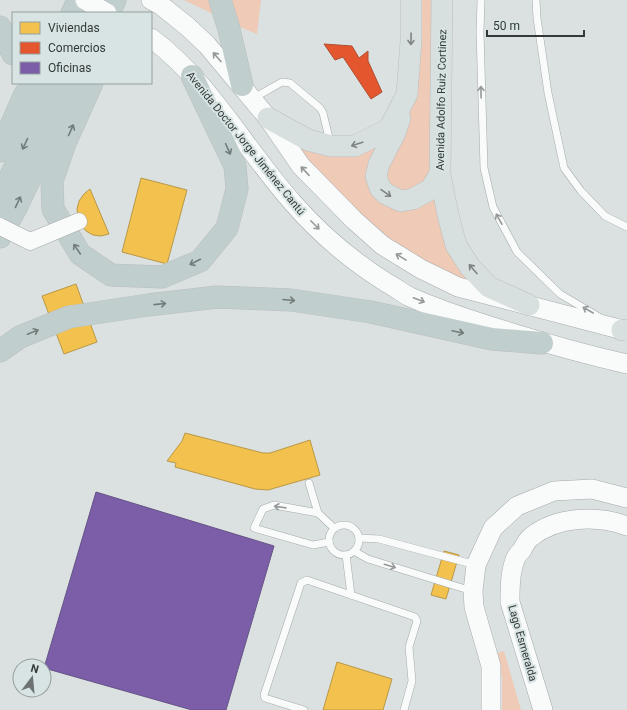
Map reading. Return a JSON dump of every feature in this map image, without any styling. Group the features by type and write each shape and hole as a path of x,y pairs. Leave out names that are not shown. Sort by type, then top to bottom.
{"highway":[{"path":"72,12 78,0"},
{"path":"86,12 92,0"},
{"path":"109,12 115,0"},
{"path":"123,12 128,0"},
{"path":"220,0 247,92"},
{"path":"0,27 12,52"},
{"path":"92,84 65,143 52,181 53,210 80,254 110,275 162,277 200,261 227,228 237,189 235,166 192,76"},
{"path":"0,199 54,84"},
{"path":"0,237 16,208 75,84"},
{"path":"0,151 25,87"},
{"path":"0,351 20,337 69,317 148,305 216,298 291,300 371,312 492,339 542,343"}],"main road":[{"path":"85,0 106,12"},
{"path":"411,0 411,41 407,94 395,133 379,164 376,176 380,188 386,194 401,201 413,199 431,189 440,174"},
{"name":"Avenida Adolfo Ruiz Cortinez","path":"442,0 440,174 448,215 456,245 470,266 489,287 529,305"},
{"path":"156,3 188,27 207,45 268,118 301,166 354,220 382,245 421,269 458,287 625,331"},
{"name":"Avenida Doctor Jorge Jiménez Cantú","path":"152,39 166,49 192,76 240,134 293,204 337,247 366,270 409,296 460,316 573,352 627,364"},
{"path":"268,118 308,140 331,146 355,146 389,129 407,94"},
{"path":"573,352 627,373"},
{"path":"491,710 491,666 474,607 473,591 476,565 494,528 517,506 554,491 592,489 627,498"},
{"name":"Lago Esmeralda","path":"543,710 510,602 510,584 515,559 530,538 544,529 564,522 595,519 614,521 627,526"}],"street":[{"path":"0,225 30,240 79,220 80,222 30,243 0,228"}],"lane":[{"path":"481,0 480,40 484,168 493,207 517,252 560,294 625,331"},
{"path":"536,0 537,18 548,93 564,168 581,191 605,216 627,227"},
{"path":"247,92 282,82 290,83 320,108 323,114 331,146"},
{"path":"309,483 318,514"},
{"path":"329,542 313,545 254,528 263,509 274,505 318,514 334,528"},
{"path":"339,526 349,526 357,533 359,538 359,543 354,551 346,555 341,555 333,551 329,542 329,537 334,528 339,526"},
{"path":"359,538 379,538 476,565"},
{"path":"354,551 368,559 473,591"},
{"path":"346,555 351,595"},
{"path":"304,710 265,698 264,695 301,583 307,580 415,617 417,621 409,647 412,681 404,710"}],"shaded area":[{"path":"184,0 261,0 257,34 240,27"},
{"path":"411,0 442,0 448,215 489,287 458,287 382,245 268,118 331,147 389,129 407,94"},
{"path":"504,651 521,710 502,710 502,678 498,653"}],"building: Viviendas":[{"path":"141,178 187,190 167,264 122,252"},
{"path":"90,189 109,234 101,236 93,235 86,231 81,225 77,209 79,201"},
{"path":"76,284 97,342 64,354 42,296"},
{"path":"185,433 263,453 270,453 310,440 320,475 268,490 255,489 175,467 176,463 167,461 182,441"},
{"path":"444,551 459,555 446,599 431,595"},
{"path":"337,662 392,679 383,710 323,710"}],"building: Comercios":[{"path":"324,44 352,46 359,58 368,51 368,61 382,92 371,99 343,57 335,60"}],"building: Oficinas":[{"path":"96,492 274,546 226,710 192,710 52,670 52,658 47,658"}]}
